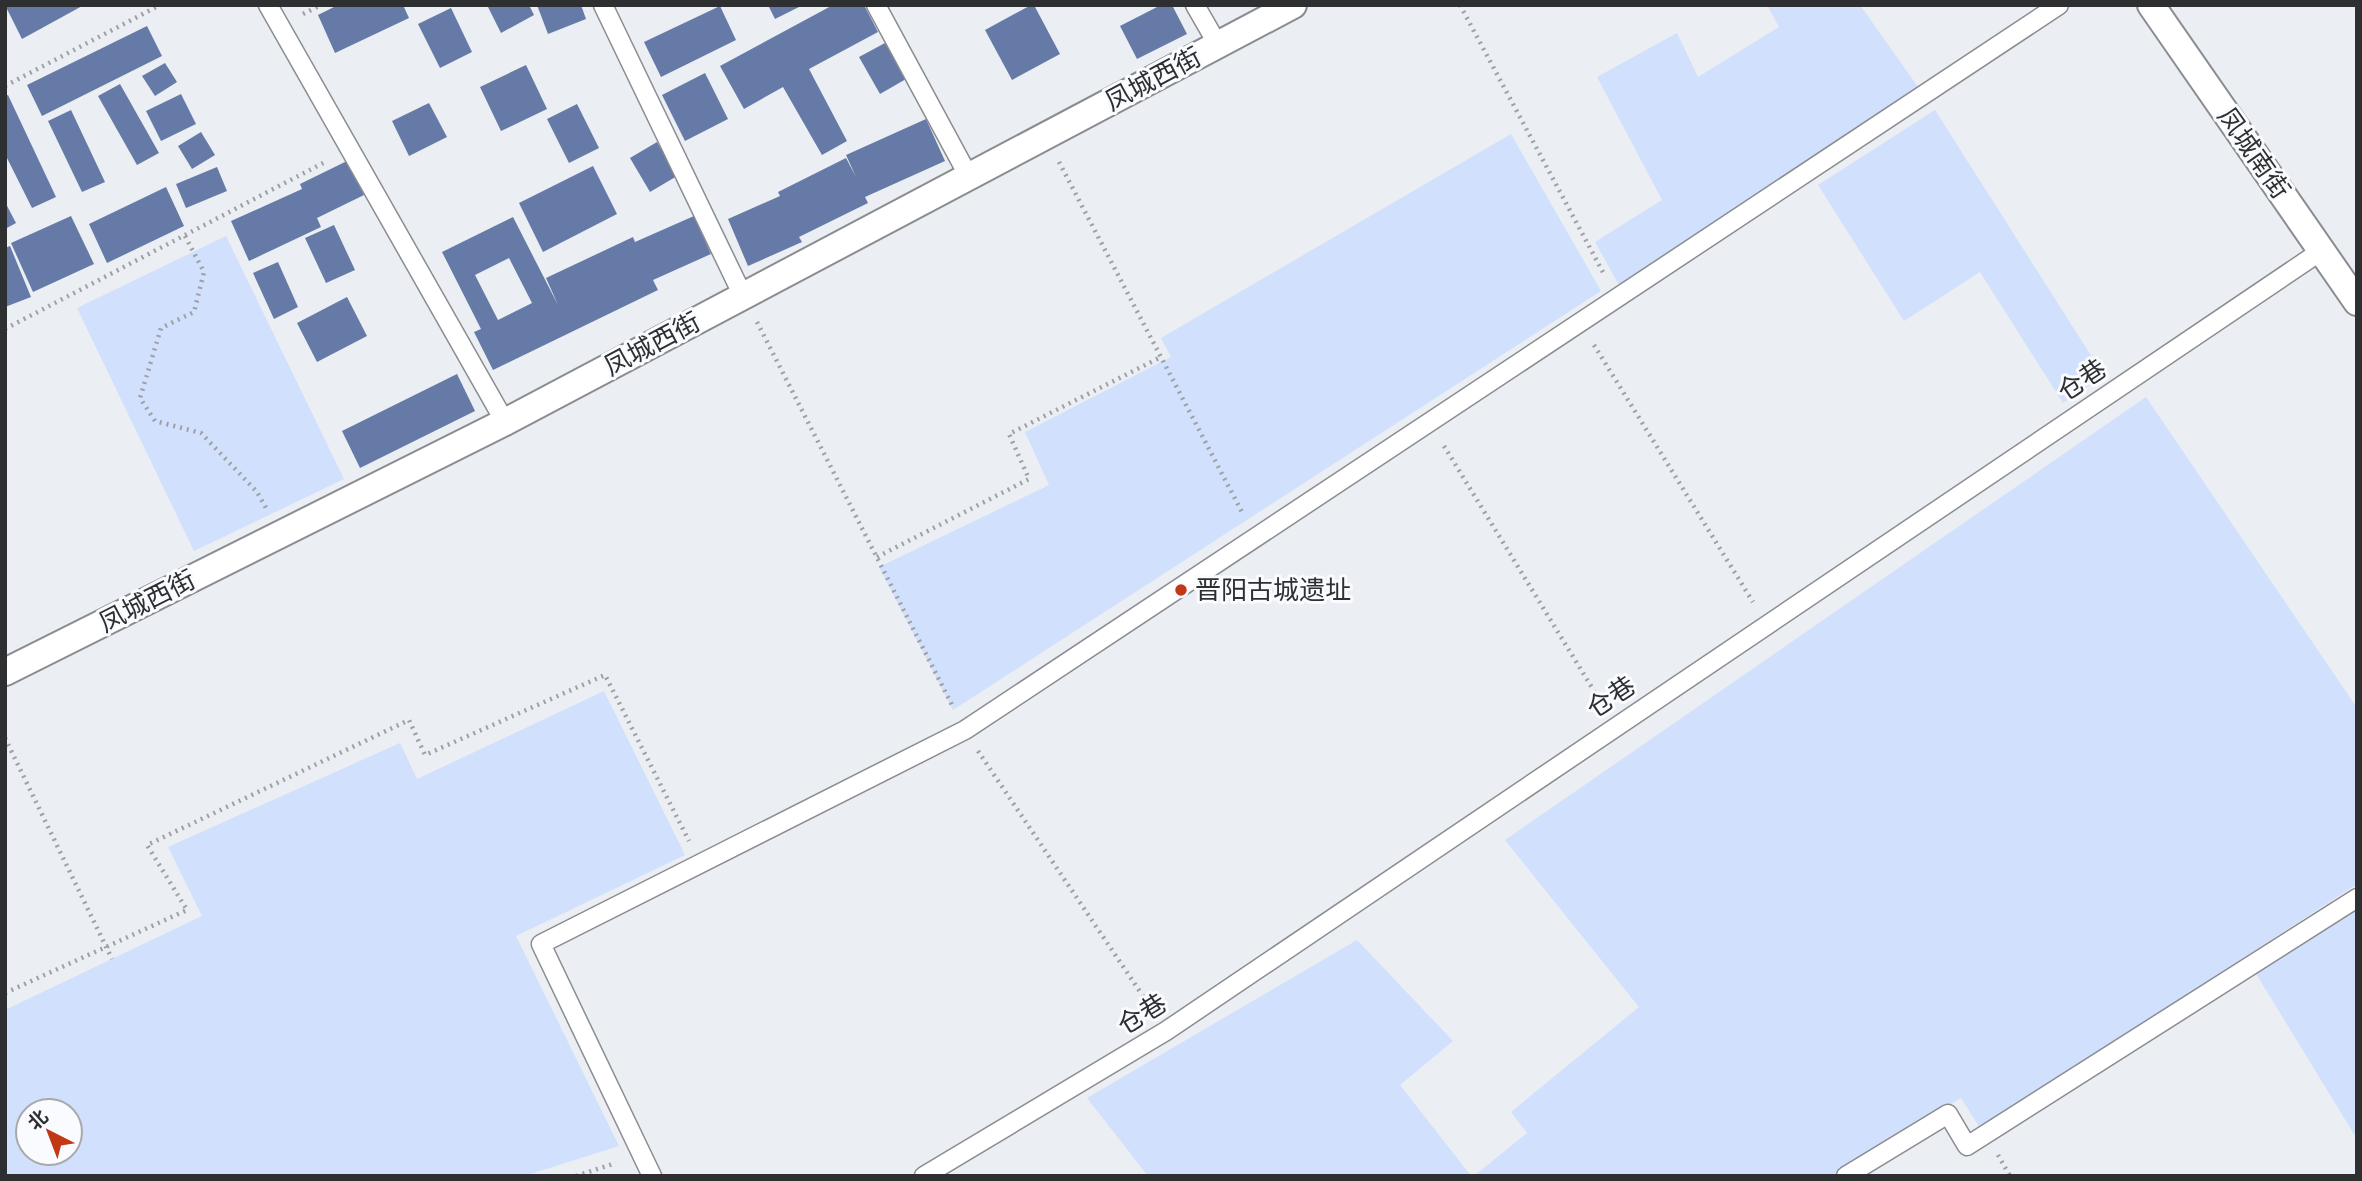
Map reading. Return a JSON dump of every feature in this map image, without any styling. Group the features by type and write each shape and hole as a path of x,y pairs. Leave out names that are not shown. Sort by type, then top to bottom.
{"street":[{"name":"凤城西街","path":"5,671 505,422 1293,5"},
{"name":"凤城南街","path":"2151,5 2357,302"}],"lane":[{"path":"268,5 505,422"},
{"path":"603,5 743,296"},
{"path":"876,5 969,177"},
{"path":"1195,5 1218,45"},
{"path":"652,1176 541,944 965,730 2059,5"},
{"name":"仓巷","path":"924,1176 1167,1031 2322,251"},
{"path":"1846,1176 1948,1114 1967,1146 2357,898"}],"path":[{"path":"5,86 160,5"},
{"path":"1460,5 1617,298"},
{"path":"1045,136 1255,538"},
{"path":"5,329 351,149"},
{"path":"185,236 204,272 194,312 161,328 140,398 155,421 201,433 257,492 280,534"},
{"path":"743,296 965,730 1167,1031"},
{"path":"1580,323 1766,624"},
{"path":"877,558 1029,479 1009,435 1161,357"},
{"path":"1430,423 1615,726"},
{"path":"5,993 187,910 147,845 409,720 425,755 605,675 700,864"},
{"path":"5,738 112,959"},
{"path":"576,1176 641,1154"}],"shaded area":[{"path":"1767,5 1860,5 1918,87 1619,285 1595,242 1662,200 1597,77 1677,33 1698,77 1779,27"},
{"path":"1935,110 2104,376 2063,403 1980,272 1904,321 1818,185"},
{"path":"1511,134 1601,291 953,710 879,567 1049,485 1025,432 1171,357 1161,338"},
{"path":"226,236 344,479 194,551 77,308"},
{"path":"2146,397 2357,708 2357,884 1980,1128 1961,1098 1830,1176 1474,1176 1527,1133 1511,1112 1639,1007 1505,840"},
{"path":"604,691 685,855 516,936 619,1146 524,1176 5,1176 5,1010 202,916 168,847 400,743 417,779"},
{"path":"2357,910 2357,1139 2255,972"},
{"path":"1357,940 1453,1041 1400,1085 1471,1176 1148,1176 1087,1098"}],"building":[{"path":"5,5 84,5 22,39"},
{"path":"338,5 403,5 409,18 335,53 318,15"},
{"path":"487,5 529,5 534,15 501,33"},
{"path":"537,5 581,5 586,19 548,34"},
{"path":"768,5 803,5 775,19"},
{"path":"833,5 864,5 878,32 809,69 847,141 822,155 783,87 744,109 720,66"},
{"path":"1034,5 1060,54 1012,80 985,30"},
{"path":"1161,5 1172,5 1187,34 1137,59 1120,26"},
{"path":"720,6 736,40 661,77 644,42"},
{"path":"451,8 472,52 440,68 418,24"},
{"path":"147,26 162,56 42,116 27,85"},
{"path":"885,43 906,79 880,94 859,57"},
{"path":"165,63 177,82 155,96 142,76"},
{"path":"526,65 547,109 501,131 480,87"},
{"path":"705,73 728,119 685,141 662,95"},
{"path":"120,84 159,153 137,165 98,96"},
{"path":"181,94 196,124 161,141 146,111"},
{"path":"8,95 56,197 32,208 5,154 5,96"},
{"path":"429,103 447,137 409,156 392,121"},
{"path":"577,104 599,148 569,163 547,119"},
{"path":"71,110 105,182 82,192 48,121"},
{"path":"926,119 945,161 865,197 868,203 799,237 802,242 748,266 728,219 780,196 778,192 846,158 856,177 846,155"},
{"path":"201,132 215,155 192,169 178,146"},
{"path":"657,142 677,176 650,192 630,158"},
{"path":"347,161 364,195 317,218 321,227 249,261 231,221 302,189 300,184"},
{"path":"593,166 617,214 543,252 519,203"},
{"path":"217,167 227,191 186,208 176,184"},
{"path":"166,187 184,226 107,263 89,224"},
{"path":"5,202 16,223 5,229"},
{"path":"71,216 94,264 33,292 11,243"},
{"path":"694,216 711,254 653,280 658,290 493,370 474,332 481,329 442,252 513,217 558,305 546,278 633,237 635,242","holes":["509,258 532,303 498,320 475,275"]},
{"path":"334,225 355,270 326,283 305,238"},
{"path":"10,246 31,297 5,307 5,248"},
{"path":"278,262 298,307 274,319 253,273"},
{"path":"347,297 367,336 317,362 297,323"},
{"path":"457,374 475,411 360,468 342,431"}],"place":[{"name":"晋阳古城遗址","path":"1181,590"}]}
